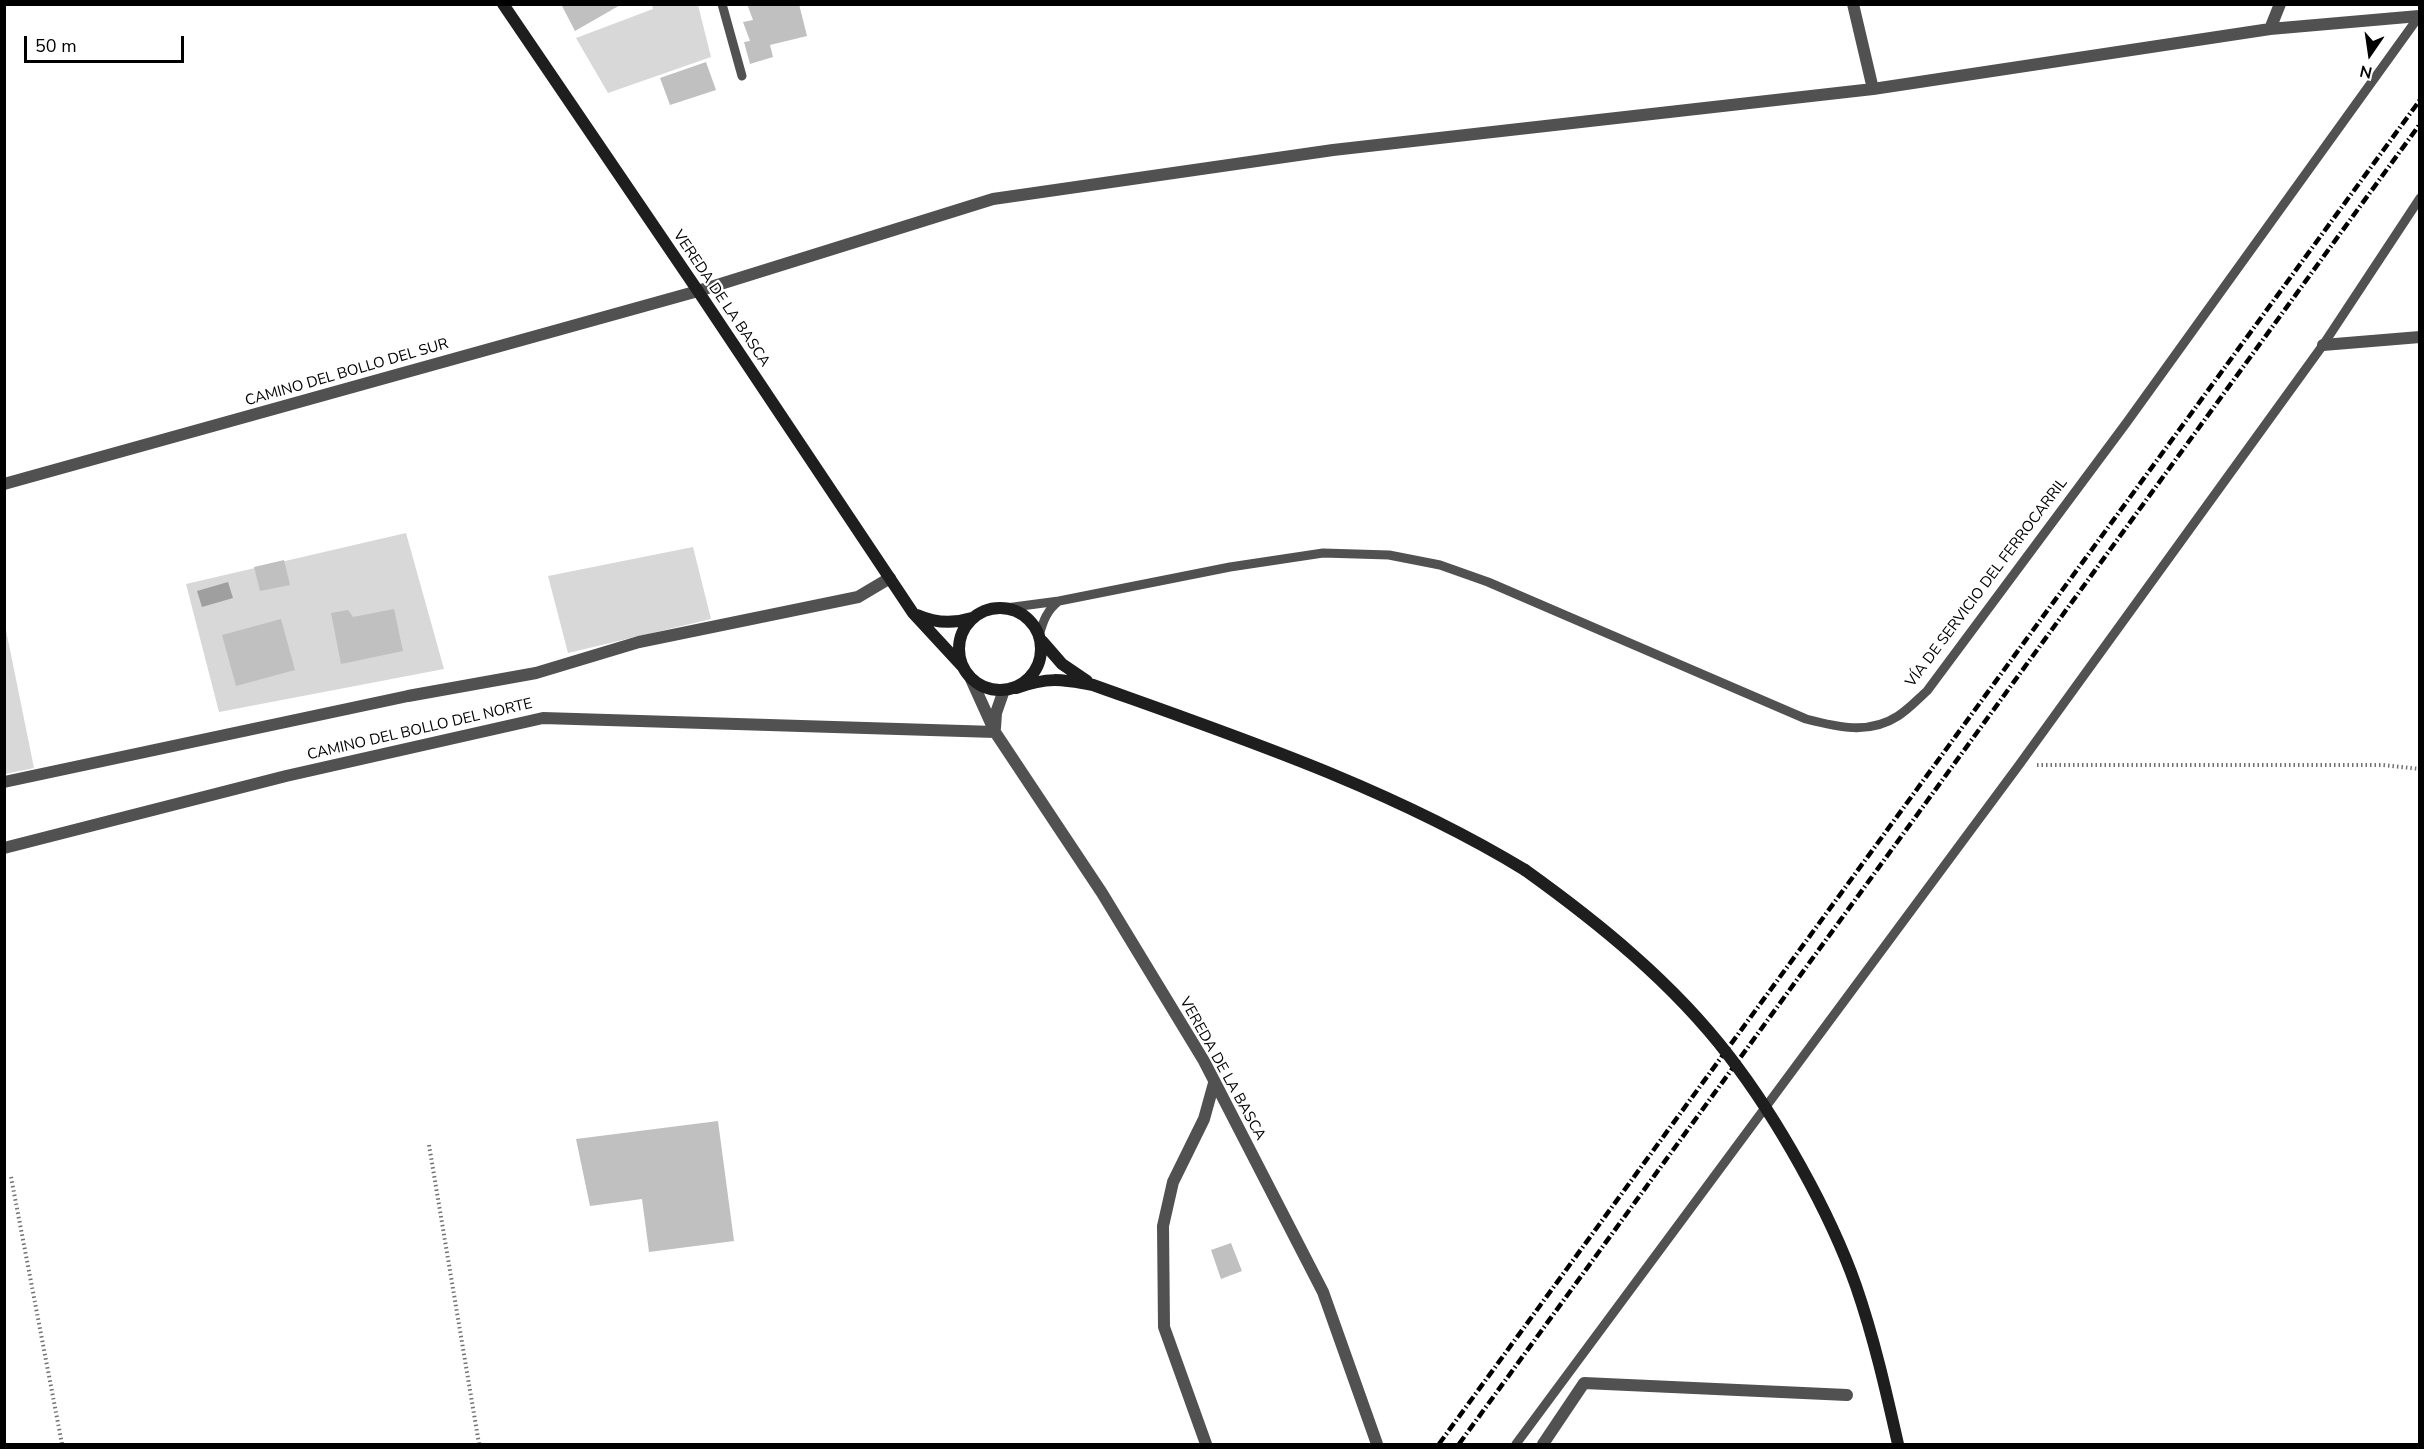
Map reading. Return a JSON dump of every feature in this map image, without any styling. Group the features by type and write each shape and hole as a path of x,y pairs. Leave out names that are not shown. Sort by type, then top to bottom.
{"street":[{"name":"VEREDA DE LA BASCA","path":"502,4 698,291 913,613 962,666"},
{"path":"1853,4 1874,89"},
{"path":"2270,29 2280,4"},
{"name":"CAMINO DEL BOLLO DEL SUR","path":"4,484 698,291 993,199 1332,150 1874,89 2270,29 2419,16"},
{"path":"2323,345 2420,337"},
{"path":"4,782 408,696 536,673 639,642 858,597 890,578"},
{"path":"913,613 942,622 963,621 988,609 1006,608 1024,615 1062,664 1093,685"},
{"path":"973,617 959,640 959,658 971,679 992,690 1010,689 1044,679 1059,679 1093,685 1355,782 1452,827 1525,870 1591,919 1657,979 1729,1056 1781,1134 1813,1192 1856,1284 1885,1383 1898,1444"},
{"path":"994,732 996,713 1010,689 1034,673 1040,663 1040,638"},
{"name":"VEREDA DE LA BASCA","path":"971,679 994,732 1102,893 1204,1061 1323,1292 1377,1444"},
{"name":"CAMINO DEL BOLLO DEL NORTE","path":"4,848 286,776 543,718 994,732"},
{"path":"1206,1444 1164,1327 1163,1226 1173,1182 1204,1119 1214,1083"},
{"path":"1543,1444 1584,1383 1848,1395"}],"lane":[{"path":"722,4 742,76"},
{"name":"VÍA DE SERVICIO DEL FERROCARRIL","path":"1006,608 1059,601 1219,569 1323,553 1389,555 1440,565 1488,582 1806,720 1839,728 1869,728 1898,716 1927,691 2127,422 2419,16"},
{"path":"1516,1444 2019,765 2323,345 2420,198"},
{"path":"1040,638 1045,616 1059,601"}],"path":[{"path":"2019,765 2383,765 2420,769"},
{"path":"429,1145 479,1444"},
{"path":"11,1177 62,1444"}],"shaded area":[{"path":"652,5 698,5 711,57 608,93 576,38 653,9"},
{"path":"406,533 444,669 219,712 186,584"},
{"path":"693,547 711,619 568,653 548,576"},
{"path":"228,582 233,598 202,607 197,591"},
{"path":"5,625 34,768 4,774"}],"building":[{"path":"561,4 622,4 575,31"},
{"path":"747,4 799,4 807,36 770,45 773,57 750,64 744,42 750,41 743,22 753,20"},
{"path":"706,62 716,90 670,105 660,78"},
{"path":"284,560 290,585 260,591 254,567"},
{"path":"394,609 403,651 341,664 331,613 348,610 353,617"},
{"path":"281,619 295,670 236,686 222,635"},
{"path":"718,1121 734,1241 649,1252 642,1199 590,1206 576,1139"},
{"path":"1231,1243 1242,1271 1221,1279 1211,1250"}],"railway":[{"path":"1439,1444 2420,100"},
{"path":"1459,1444 2420,124"}]}
